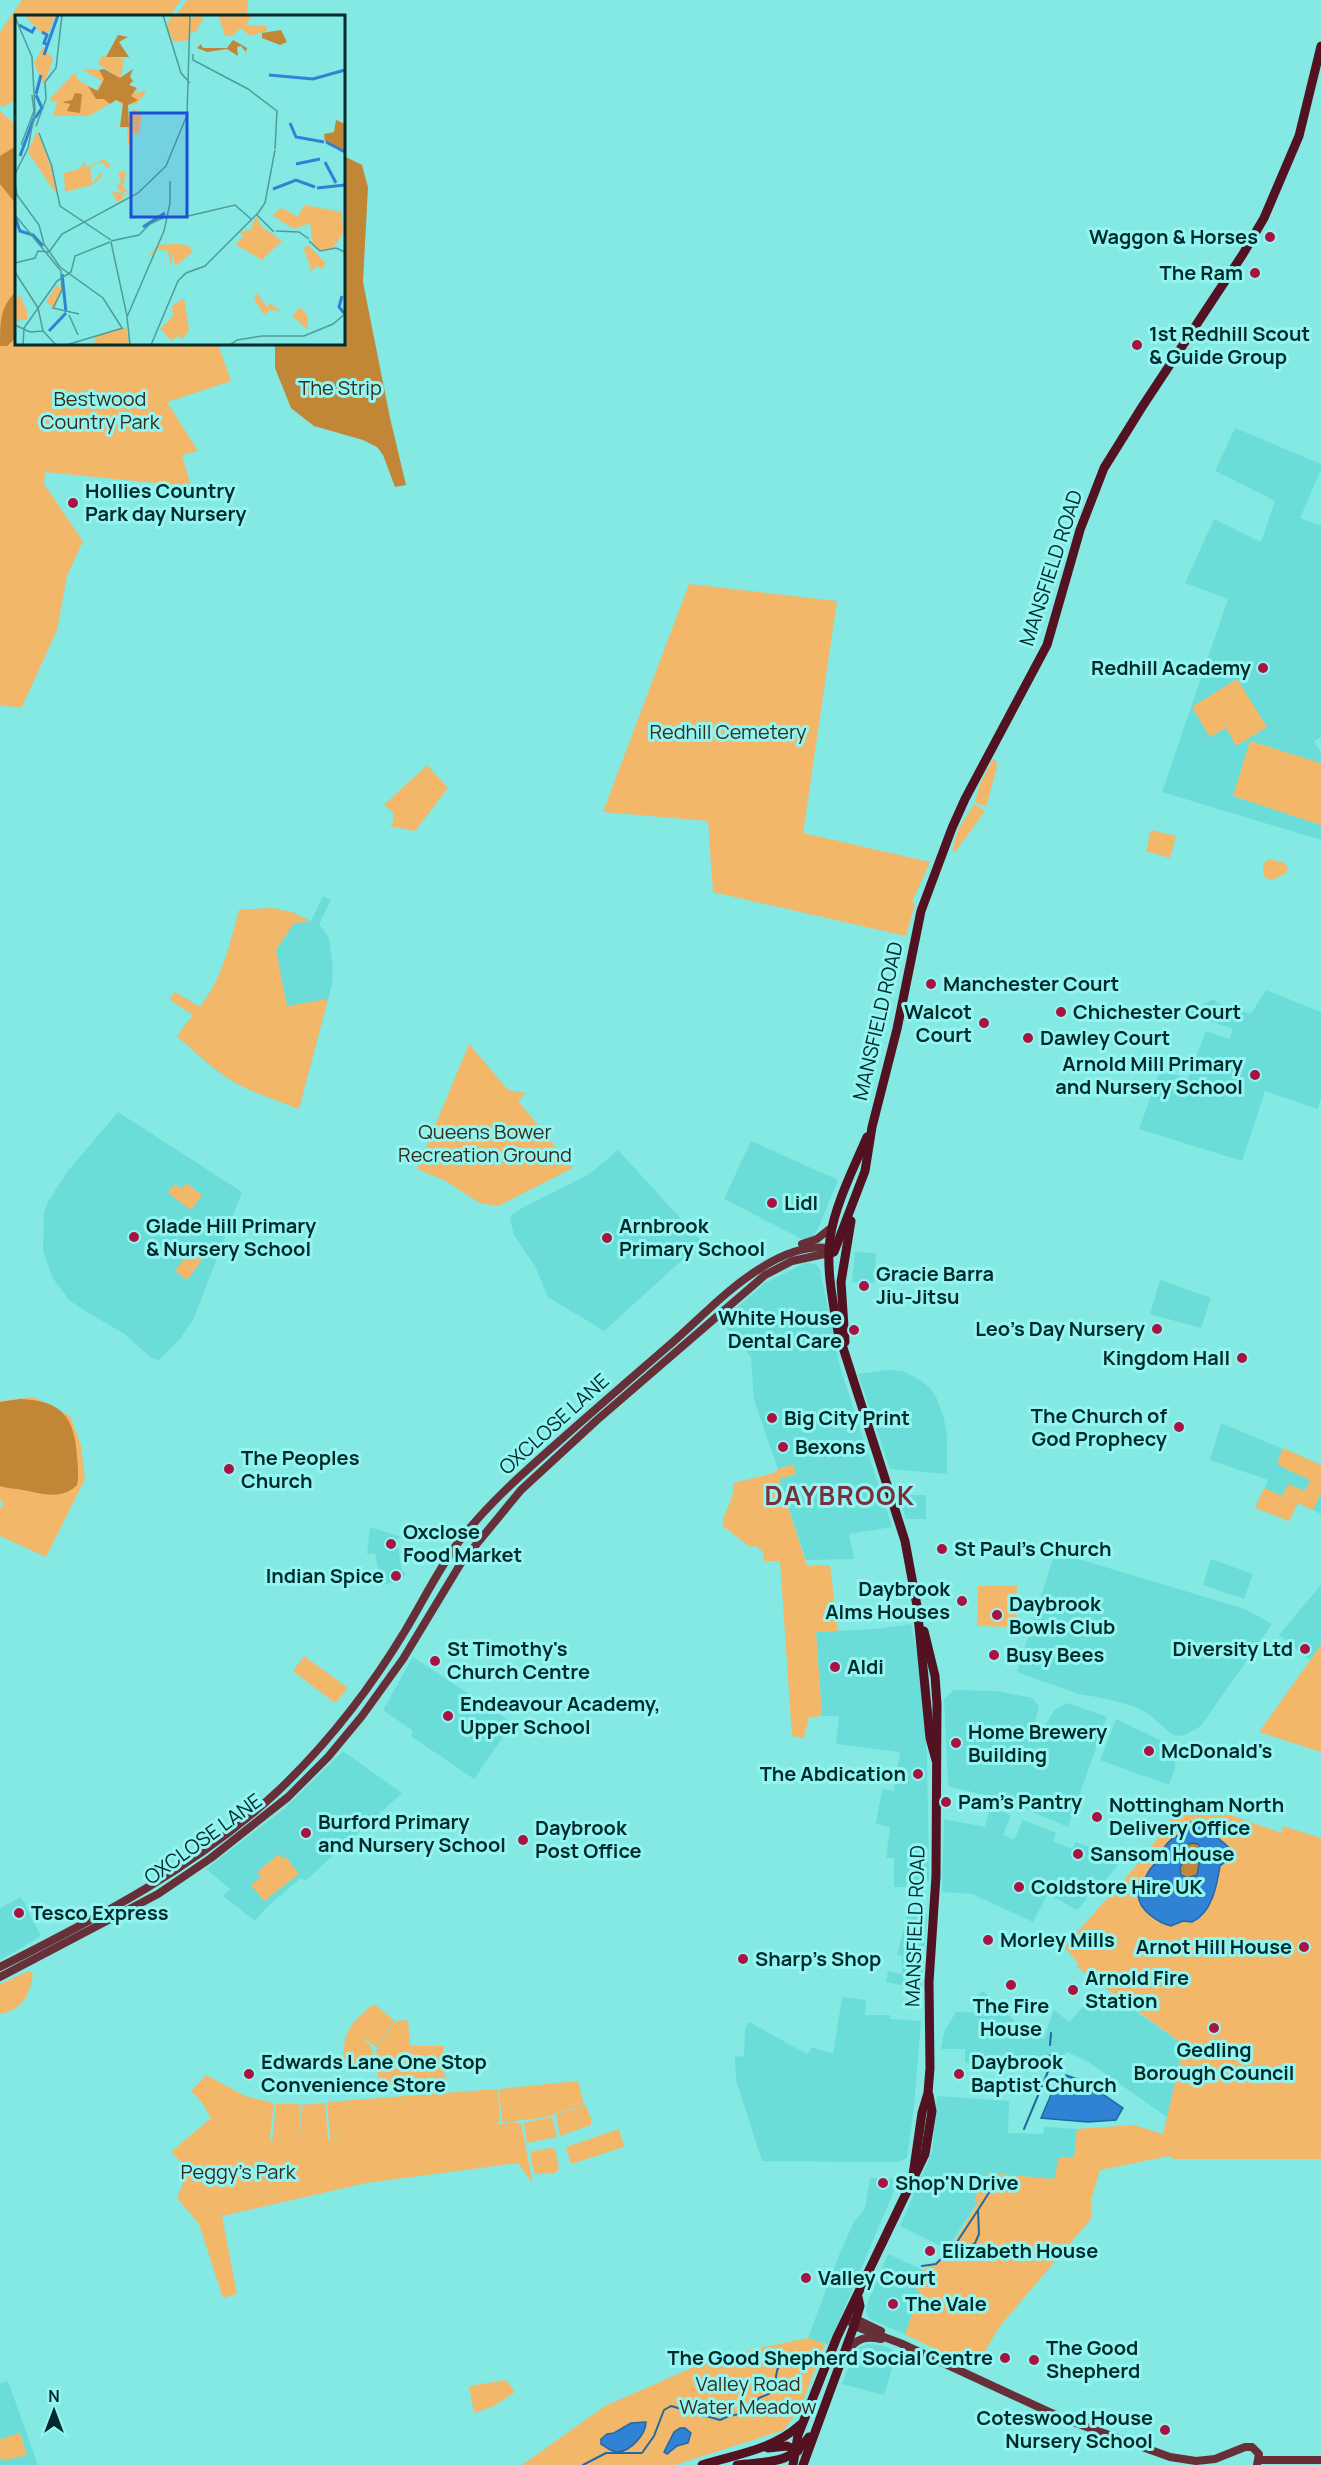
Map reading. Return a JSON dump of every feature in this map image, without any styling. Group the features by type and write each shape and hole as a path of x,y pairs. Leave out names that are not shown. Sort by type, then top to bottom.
{"highway":[{"name":"MANSFIELD ROAD","path":"842,1275 831,1251 856,1198 865,1171 872,1127 897,1029 921,911 952,828 969,791 1047,645 1080,530 1104,468 1244,254 1264,218 1299,136 1321,46"},
{"name":"MANSFIELD ROAD","path":"798,2458 816,2425 841,2363 852,2320 852,2302 858,2296 913,2175 922,2113 928,2092 929,1982 936,1876 936,1760 930,1738 910,1564 896,1507 838,1332 832,1299 832,1227 872,1127"},
{"name":"MANSFIELD ROAD","path":"846,1357 842,1275 856,1198"},
{"path":"824,1265 832,1299"},
{"name":"MANSFIELD ROAD","path":"798,2458 804,2421 852,2320"},
{"path":"702,2465 761,2448 786,2438 804,2421"},
{"path":"737,2465 777,2463 798,2458 787,2446 761,2448"},
{"path":"760,2464 761,2448"}],"main road":[{"path":"746,1278 761,1264 791,1248 817,1239 832,1227"},
{"name":"OXCLOSE LANE","path":"0,1967 94,1919 152,1886 262,1805 327,1740 362,1695 404,1632 441,1568 473,1524 521,1475 746,1278 775,1260 803,1249 831,1251"},
{"name":"OXCLOSE LANE","path":"0,1977 158,1894 211,1858 302,1784 367,1710 403,1659 461,1563 493,1521 533,1477 765,1275 792,1261 831,1251"},
{"path":"814,1256 824,1265"},
{"path":"441,1568 461,1563"},
{"path":"362,1695 367,1710"},
{"path":"852,2320 1052,2414 1170,2457 1202,2461 1228,2460 1245,2447 1252,2447 1257,2451 1258,2463 1321,2460"},
{"path":"841,2363 852,2344 862,2338 900,2343"}],"shaded area":[{"name":"Redhill Academy","path":"1235,428 1321,464 1321,470 1300,518 1321,526 1321,737 1314,741 1321,753 1321,840 1162,792 1228,599 1185,583 1214,519 1261,542 1275,501 1215,471"},
{"path":"323,896 331,900 319,924 329,938 333,967 332,984 299,1109 230,1080 207,1063 177,1036 193,1015 169,999 175,992 200,1007 215,986 227,955 239,910 272,908 292,912 311,921"},
{"name":"Arnold Mill Primary and Nursery School","path":"1266,990 1321,1012 1321,1098 1318,1109 1265,1091 1242,1161 1139,1129 1160,1071 1188,1078 1206,1031 1230,1039 1233,1029 1188,1013 1213,999 1218,1003 1251,1014"},
{"name":"Glade Hill Primary & Nursery School","path":"118,1112 242,1192 194,1318 180,1339 159,1360 151,1358 125,1334 69,1300 52,1277 43,1251 44,1212 49,1200 68,1171"},
{"path":"751,1141 838,1180 820,1224 811,1237 802,1239 724,1199"},
{"name":"Arnbrook Primary School","path":"618,1150 702,1242 604,1331 548,1297 535,1266 514,1235 510,1218 512,1214 524,1207 591,1173"},
{"path":"855,1252 876,1253 875,1283 852,1282"},
{"path":"805,1263 815,1264 820,1269 840,1367 892,1527 849,1534 854,1559 806,1560 779,1479 793,1465 778,1469 754,1400 751,1357 721,1322 765,1283"},
{"path":"1160,1280 1211,1298 1201,1328 1150,1314"},
{"path":"887,1370 902,1371 919,1379 930,1388 937,1399 944,1418 947,1438 947,1474 890,1469 858,1374"},
{"path":"1221,1423 1321,1465 1321,1514 1298,1503 1289,1521 1255,1508 1268,1480 1210,1460"},
{"path":"898,1495 926,1495 926,1519 906,1519"},
{"path":"370,1527 401,1537 397,1539 402,1572 406,1572 401,1582 381,1585 375,1553 367,1554"},
{"path":"1055,1552 1245,1609 1272,1624 1201,1726 1185,1735 1177,1736 1170,1733 1149,1714 1135,1707 1079,1694 1017,1672"},
{"path":"1211,1559 1253,1574 1244,1599 1203,1585"},
{"path":"1321,1585 1321,1645 1310,1660 1279,1635"},
{"path":"911,1624 920,1669 927,1756 929,1881 907,1881 906,1887 894,1887 894,1858 886,1858 890,1827 876,1824 882,1789 894,1791 900,1752 836,1744 839,1716 822,1716 816,1632 875,1629"},
{"name":"Endeavour Academy, Upper School","path":"413,1657 513,1723 474,1779 411,1736 413,1731 383,1710"},
{"path":"954,1690 997,1691 1032,1698 1039,1706 1033,1731 1042,1731 1054,1710 1068,1703 1107,1717 1068,1827 999,1798 950,1787 944,1699"},
{"path":"1116,1719 1162,1741 1175,1752 1175,1768 1169,1785 1100,1760"},
{"name":"Burford Primary and Nursery School","path":"343,1751 402,1793 305,1881 301,1878 267,1907 255,1921 223,1896 230,1889 206,1869 284,1809"},
{"path":"990,1807 1011,1815 1003,1835 1014,1840 1023,1820 1056,1833 1053,1841 1072,1849 1076,1842 1122,1860 1099,1888 1091,1885 1085,1901 1077,1910 1048,1894 1033,1922 972,1894 942,1892 944,1819 985,1827"},
{"path":"1193,1822 1207,1830 1232,1851 1230,1858 1220,1866 1212,1898 1204,1912 1192,1922 1183,1921 1171,1926 1160,1922 1145,1911 1139,1901 1138,1893 1149,1871 1159,1861 1163,1849 1179,1835 1184,1823","holes":["1191,1843 1198,1844 1205,1857 1199,1863 1197,1875 1187,1878 1181,1874 1180,1867 1186,1858 1186,1846"]},
{"path":"21,1897 41,1936 0,1960 0,1908"},
{"path":"908,1912 927,1915 921,1989 886,1982 888,1971 902,1974 902,1956 897,1955"},
{"path":"983,1991 1021,2027 1040,2038 1044,2038 1054,2010 1069,2022 1096,1993 1106,2000 1111,1994 1184,2045 1167,2117 1087,2061 1067,2052 1057,2068 1043,2064 965,2063 965,2049 941,2049 944,2032 956,2012 983,2013 972,2000"},
{"path":"842,1997 866,2000 865,2015 890,2015 890,2019 921,2021 907,2158 899,2162 762,2161 736,2080 735,2057 744,2056 745,2029 749,2022 807,2054 812,2047 833,2054"},
{"path":"1066,2075 1085,2082 1123,2108 1116,2120 1088,2122 1041,2118 1058,2078"},
{"path":"937,2096 1009,2101 1008,2133 1043,2134 1044,2127 1077,2129 1074,2157 1054,2179 974,2200 978,2202 947,2249 900,2226 932,2153"},
{"path":"870,2178 899,2179 829,2345 808,2338 841,2250 854,2222 865,2208"},
{"path":"888,2254 923,2270 916,2289 920,2291 906,2335 870,2319 867,2315 866,2306"},
{"path":"868,2344 885,2346 897,2352 884,2395 842,2384 854,2353 860,2347"},
{"path":"8,2381 38,2465 0,2465 0,2384"},
{"path":"646,2422 641,2437 628,2449 615,2452 601,2444 601,2439 607,2434 614,2433 631,2423"},
{"path":"685,2428 691,2433 688,2443 677,2446 667,2454 664,2452 674,2432"}],"green space":[{"path":"22,0 181,0 171,15 15,15 15,104 12,102 3,107 0,105 0,32"},
{"path":"187,0 248,0 247,15 177,15"},
{"name":"Bestwood Country Park","path":"0,111 15,124 15,345 218,345 231,381 167,402 198,451 182,455 192,490 156,483 45,472 44,484 83,541 67,576 57,630 22,707 0,706"},
{"path":"15,147 15,203 0,184 0,156"},
{"name":"The Strip","path":"345,156 362,165 368,187 363,282 406,485 395,487 383,455 377,447 363,440 314,426 291,408 275,368 275,345 345,345"},
{"path":"15,292 15,339 7,346 0,346 2,316"},
{"name":"Redhill Cemetery","path":"689,584 837,601 803,833 930,862 912,902 915,904 906,936 713,892 708,821 603,812"},
{"path":"1237,679 1267,727 1236,746 1226,728 1210,737 1192,707"},
{"path":"1250,741 1321,763 1321,825 1233,796"},
{"path":"993,759 997,767 986,807 975,802 980,784"},
{"path":"427,765 448,788 415,831 390,826 393,822 393,812 384,805"},
{"path":"974,804 985,811 956,851 952,852 958,830"},
{"path":"1151,830 1176,836 1170,858 1146,851"},
{"path":"1269,859 1285,863 1288,869 1285,874 1271,880 1264,877 1263,864"},
{"path":"272,908 292,912 311,922 294,923 276,950 287,1006 328,999 299,1109 237,1084 202,1058 177,1036 193,1015 169,999 175,992 200,1007 220,972 239,910"},
{"name":"Queens Bower Recreation Ground","path":"469,1044 508,1090 526,1093 518,1101 573,1168 498,1206 480,1203 444,1180 417,1169"},
{"path":"186,1183 202,1195 191,1210 168,1193 175,1184 182,1189"},
{"path":"193,1247 205,1256 187,1280 175,1271"},
{"path":"34,1397 70,1416 81,1445 85,1479 46,1557 0,1536 0,1508 4,1504 0,1500 0,1401"},
{"path":"20,1399 46,1403 64,1414 69,1422 76,1443 78,1471 77,1485 71,1490 52,1495 0,1486 0,1402"},
{"path":"1283,1448 1321,1465 1321,1494 1313,1510 1298,1503 1289,1521 1255,1508 1264,1488 1282,1496 1288,1484 1305,1491 1310,1480 1277,1463"},
{"path":"793,1464 796,1474 779,1479 807,1566 830,1565 838,1631 816,1632 822,1716 809,1717 804,1738 792,1736 780,1561 764,1561 763,1552 756,1546 750,1547 723,1526 733,1483 774,1473 778,1469"},
{"name":"Daybrook Bowls Club","path":"978,1586 1017,1586 1016,1627 977,1626"},
{"path":"1321,1645 1321,1752 1259,1732"},
{"path":"304,1656 348,1688 335,1703 293,1671"},
{"path":"1185,1799 1281,1833 1283,1826 1321,1838 1321,2159 1174,2159 1169,2156 1100,2170 1091,2200 1091,2219 1000,2326 975,2368 906,2335 906,2332 920,2291 916,2289 923,2270 940,2258 955,2241 978,2203 974,2200 988,2173 1054,2179 1059,2157 1074,2157 1077,2129 1134,2125 1163,2134 1184,2045 1077,1967 1079,1964 1064,1947 1144,1857"},
{"path":"1197,1844 1205,1857 1199,1863 1197,1875 1187,1878 1179,1870 1186,1858 1186,1845"},
{"path":"279,1854 283,1859 286,1857 299,1874 264,1901 251,1885 261,1877 257,1872"},
{"path":"29,1971 33,1973 30,1988 24,2000 14,2009 0,2014 0,1984"},
{"path":"374,2004 395,2021 376,2047 362,2037 372,2048 374,2064 343,2066 344,2045 349,2030 358,2017"},
{"path":"408,2020 410,2046 443,2046 445,2083 379,2088 376,2049 382,2049 376,2048 396,2021"},
{"name":"Peggy's Park","path":"206,2075 245,2096 274,2103 270,2136 272,2144 276,2104 300,2104 301,2145 301,2105 325,2103 328,2140 341,2138 330,2139 327,2102 498,2089 500,2122 493,2125 512,2122 502,2122 499,2089 578,2081 584,2105 542,2118 514,2121 521,2123 533,2184 518,2163 366,2183 222,2216 237,2294 223,2298 199,2224 177,2198 189,2169 171,2152 211,2118 201,2101 191,2091"},
{"path":"586,2105 591,2125 560,2136 556,2115"},
{"path":"552,2117 557,2137 527,2143 524,2123"},
{"path":"619,2129 624,2147 571,2164 566,2147"},
{"path":"555,2149 559,2168 555,2173 534,2174 530,2152"},
{"name":"Valley Road Water Meadow","path":"808,2338 825,2344 800,2408 784,2430 675,2465 522,2465 605,2406 696,2366 755,2349"},
{"path":"506,2380 515,2392 494,2406 474,2413 469,2386"},
{"path":"20,2433 27,2455 3,2461 0,2457 0,2439"}],"waterway":[{"path":"1050,2045 1051,2033"},
{"path":"1024,2129 1049,2069 1050,2055"},
{"path":"922,2266 936,2264 945,2255 960,2253 975,2243 979,2234 978,2210 997,2180"},
{"path":"947,2254 978,2210"},
{"path":"583,2465 606,2453 642,2453 654,2436 664,2410 671,2406 720,2420 750,2412 759,2398 773,2392 778,2367 785,2361 801,2356"}],"place":[{"name":"Waggon & Horses","path":"1270,237"},
{"name":"The Ram","path":"1255,273"},
{"name":"1st Redhill Scout & Guide Group","path":"1137,345"},
{"name":"Hollies Country Park day Nursery","path":"73,503"},
{"name":"Redhill Academy","path":"1263,668"},
{"name":"Manchester Court","path":"931,984"},
{"name":"Chichester Court","path":"1061,1012"},
{"name":"Walcot Court","path":"984,1023"},
{"name":"Dawley Court","path":"1028,1038"},
{"name":"Arnold Mill Primary and Nursery School","path":"1255,1075"},
{"name":"Lidl","path":"772,1203"},
{"name":"Glade Hill Primary & Nursery School","path":"134,1237"},
{"name":"Arnbrook Primary School","path":"607,1238"},
{"name":"Gracie Barra Jiu-Jitsu","path":"864,1286"},
{"name":"Leo's Day Nursery","path":"1157,1329"},
{"name":"White House Dental Care","path":"854,1330"},
{"name":"Kingdom Hall","path":"1242,1358"},
{"name":"Big City Print","path":"772,1418"},
{"name":"The Church of God Prophecy","path":"1179,1427"},
{"name":"Bexons","path":"783,1447"},
{"name":"The Peoples Church","path":"229,1469"},
{"name":"Oxclose Food Market","path":"391,1544"},
{"name":"St Paul's Church","path":"942,1549"},
{"name":"Indian Spice","path":"396,1576"},
{"name":"Daybrook Alms Houses","path":"962,1601"},
{"name":"Daybrook Bowls Club","path":"997,1615"},
{"name":"Diversity Ltd","path":"1305,1649"},
{"name":"Busy Bees","path":"994,1655"},
{"name":"St Timothy's Church Centre","path":"435,1661"},
{"name":"Aldi","path":"835,1667"},
{"name":"Endeavour Academy, Upper School","path":"448,1716"},
{"name":"Home Brewery Building","path":"956,1743"},
{"name":"McDonald's","path":"1149,1751"},
{"name":"The Abdication","path":"918,1774"},
{"name":"Pam's Pantry","path":"946,1802"},
{"name":"Nottingham North Delivery Office","path":"1097,1817"},
{"name":"Burford Primary and Nursery School","path":"306,1833"},
{"name":"Daybrook Post Office","path":"523,1840"},
{"name":"Sansom House","path":"1078,1854"},
{"name":"Coldstore Hire UK","path":"1019,1887"},
{"name":"Tesco Express","path":"19,1913"},
{"name":"Morley Mills","path":"988,1940"},
{"name":"Arnot Hill House","path":"1304,1947"},
{"name":"Sharp's Shop","path":"743,1959"},
{"name":"The Fire House","path":"1011,1985"},
{"name":"Arnold Fire Station","path":"1073,1990"},
{"name":"Gedling Borough Council","path":"1214,2028"},
{"name":"Edwards Lane One Stop Convenience Store","path":"249,2074"},
{"name":"Daybrook Baptist Church","path":"959,2074"},
{"name":"Shop'N Drive","path":"883,2183"},
{"name":"Elizabeth House","path":"930,2251"},
{"name":"Valley Court","path":"806,2278"},
{"name":"The Vale","path":"893,2304"},
{"name":"The Good Shepherd Social Centre","path":"1005,2358"},
{"name":"The Good Shepherd","path":"1034,2360"},
{"name":"Coteswood House Nursery School","path":"1165,2430"}],"district":[{"name":"DAYBROOK","path":"840,1496"}]}
